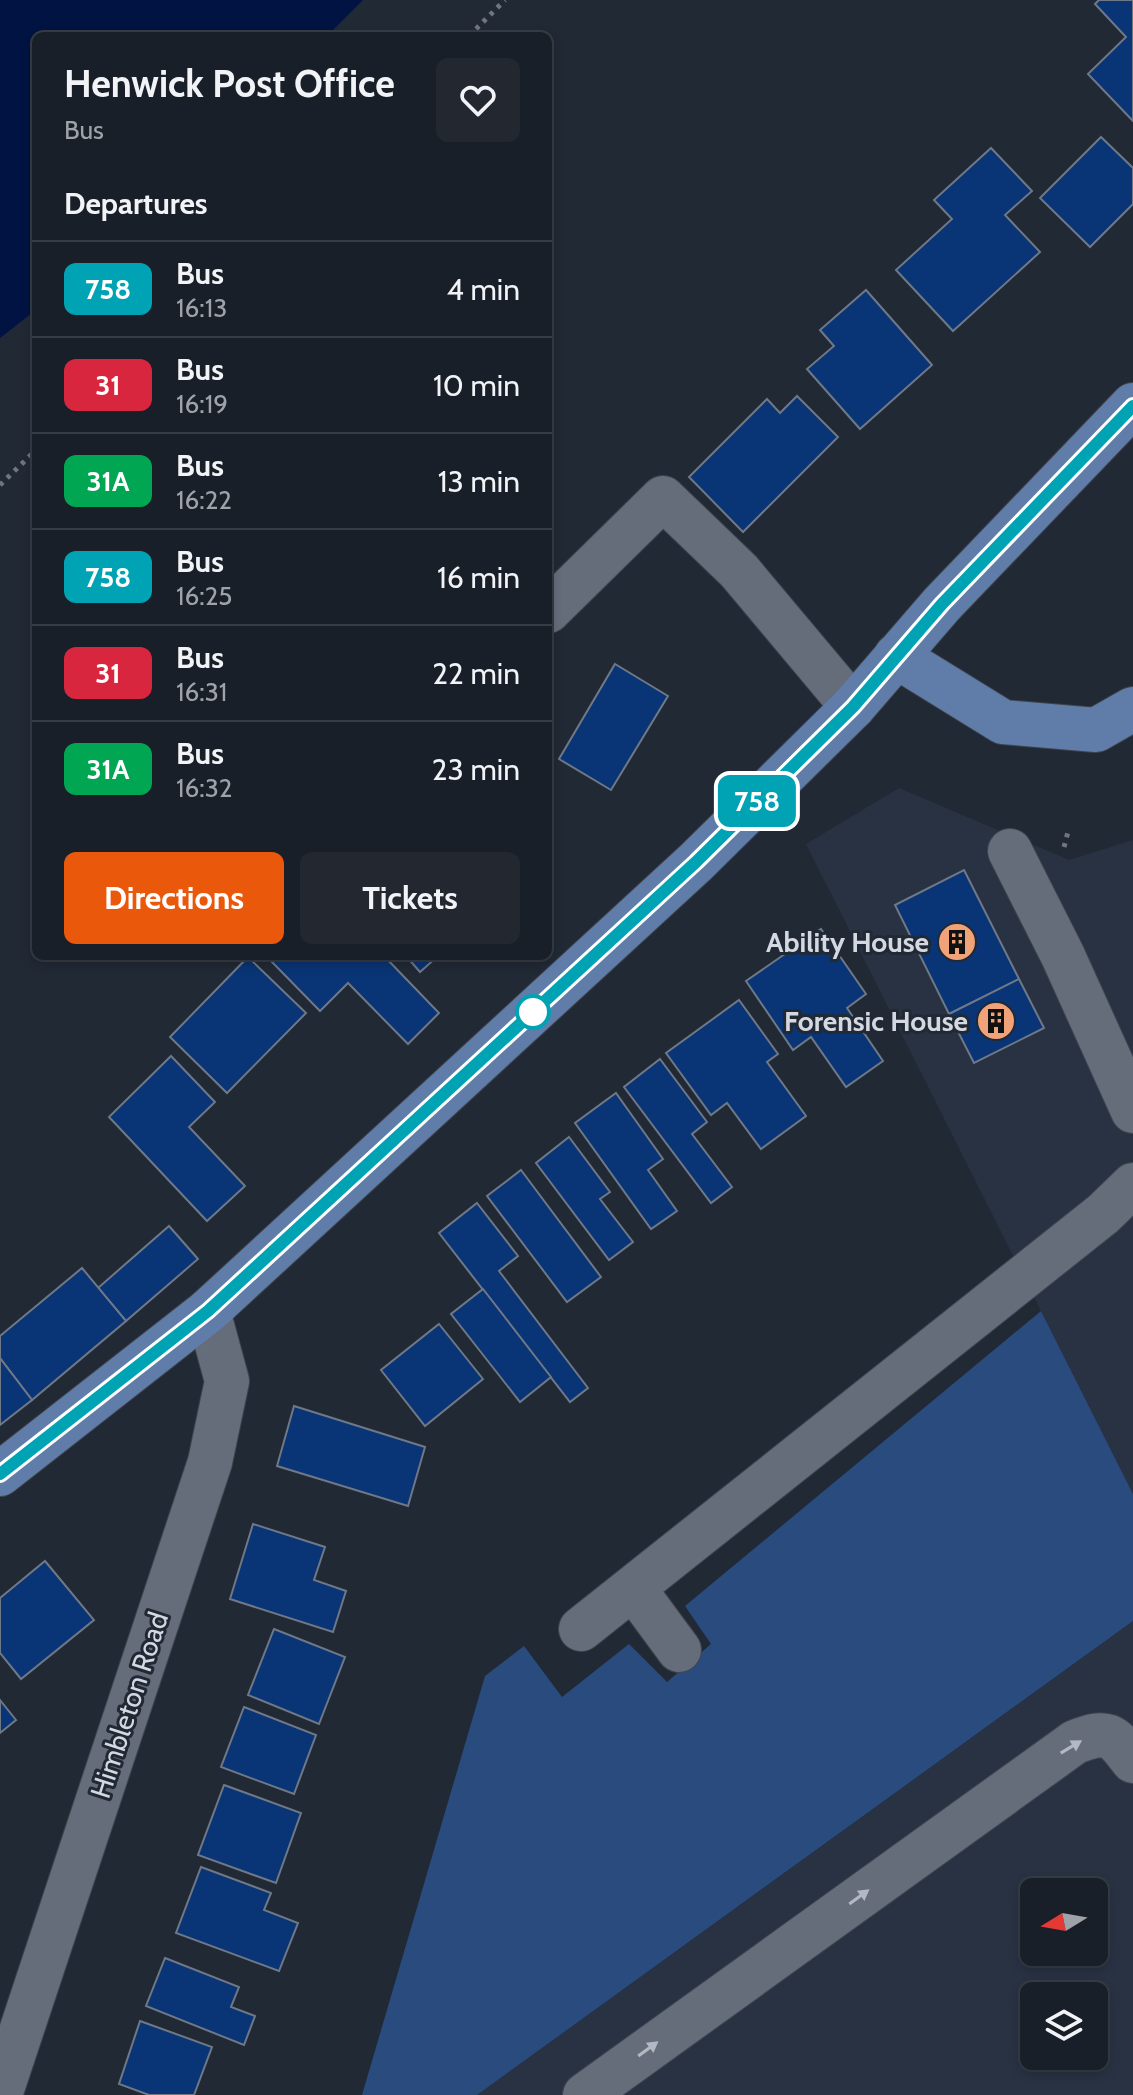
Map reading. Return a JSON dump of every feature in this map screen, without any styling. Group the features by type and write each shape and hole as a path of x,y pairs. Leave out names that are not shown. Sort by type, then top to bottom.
{"main road":[{"path":"0,1474 208,1311 696,862 853,707 896,656 1133,405"},
{"path":"896,656 1003,722 1096,730 1133,709"}],"street":[{"path":"552,607 663,498 739,571 853,707"},
{"path":"1010,851 1063,956 1133,1111"},
{"path":"581,1629 1103,1214 1133,1185"},
{"name":"Himbleton Road","path":"0,2095 210,1462 227,1381 208,1311"},
{"path":"634,1589 679,1650"},
{"path":"585,2095 1075,1742 1099,1733 1116,1738 1133,1761"}],"path":[{"path":"473,32 505,0"},
{"path":"0,485 32,454"}],"shaded area":[{"path":"0,0 363,0 331,32 32,32 32,313 0,338"},
{"path":"899,788 1069,860 1133,840 1133,1494 806,844"},
{"path":"1041,1311 1133,1494 1133,1621 477,2095 362,2095 485,1676 524,1646 562,1697 629,1644 667,1682 711,1644 685,1606"},
{"path":"1133,1621 1133,2095 477,2095"}],"building":[{"path":"1099,0 1133,0 1133,121 1088,74 1126,37 1095,4"},
{"path":"1101,137 1133,168 1133,204 1090,247 1040,198"},
{"path":"991,148 1032,191 1005,215 1040,252 953,331 896,270 952,219 934,200"},
{"path":"866,290 932,365 860,429 807,369 834,346 820,330"},
{"path":"797,396 838,437 743,532 689,477 767,399 780,413"},
{"path":"615,664 668,696 611,790 559,759"},
{"name":"Ability House","path":"964,870 1019,979 949,1014 895,905"},
{"path":"821,929 866,994 847,1008 883,1061 846,1087 811,1037 793,1050 746,981"},
{"path":"245,960 251,960 306,1013 227,1093 170,1037"},
{"path":"270,960 388,960 439,1013 408,1044 348,983 320,1011"},
{"path":"410,960 434,960 420,972"},
{"name":"Forensic House","path":"1019,979 1044,1028 974,1063 949,1014"},
{"path":"739,1000 778,1054 767,1062 806,1116 761,1149 727,1103 711,1115 666,1053"},
{"path":"171,1056 215,1102 189,1127 245,1186 207,1221 109,1117"},
{"path":"660,1059 707,1122 692,1134 732,1187 711,1203 624,1087"},
{"path":"616,1093 663,1159 648,1170 677,1211 651,1229 575,1123"},
{"path":"569,1137 610,1192 600,1199 633,1242 609,1260 536,1163"},
{"path":"521,1170 601,1277 567,1302 487,1196"},
{"path":"477,1203 518,1256 499,1271 588,1388 570,1402 439,1233"},
{"path":"169,1226 198,1259 126,1321 98,1288"},
{"path":"82,1268 126,1321 32,1400 0,1358 0,1336"},
{"path":"483,1289 551,1377 520,1402 451,1314"},
{"path":"439,1324 483,1379 425,1426 381,1370"},
{"path":"0,1358 32,1400 0,1425"},
{"path":"294,1406 425,1447 408,1506 277,1466"},
{"path":"253,1524 325,1547 314,1580 346,1591 333,1632 230,1599"},
{"path":"45,1561 94,1620 21,1679 0,1653 0,1598"},
{"path":"274,1629 345,1657 319,1724 248,1695"},
{"path":"0,1700 16,1720 0,1733"},
{"path":"244,1707 316,1735 294,1794 221,1767"},
{"path":"224,1785 301,1813 276,1883 198,1855"},
{"path":"201,1867 271,1893 264,1910 298,1923 279,1971 176,1933"},
{"path":"165,1958 239,1987 231,2007 255,2016 244,2045 146,2006"},
{"path":"140,2021 212,2047 194,2095 149,2095 119,2084"}],"bus line":[{"name":"758","path":"0,1474 208,1311 696,862 853,707 942,604 1133,406"}],"place":[{"name":"Ability House","path":"957,942"},
{"name":"Forensic House","path":"996,1021"}]}
